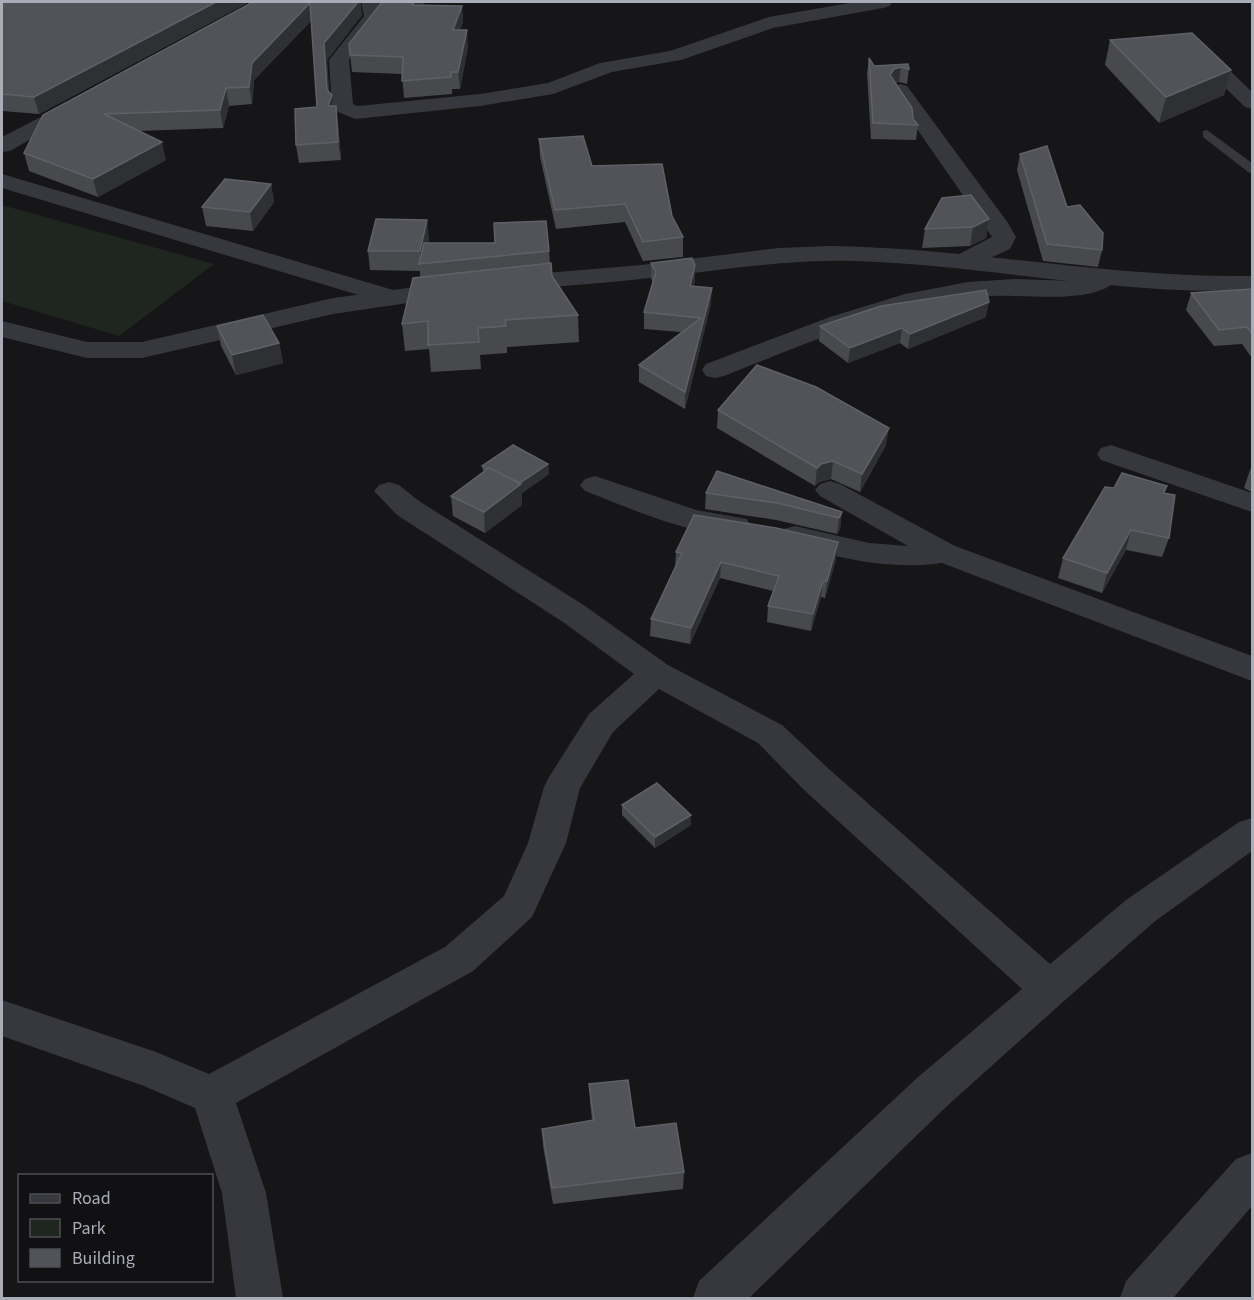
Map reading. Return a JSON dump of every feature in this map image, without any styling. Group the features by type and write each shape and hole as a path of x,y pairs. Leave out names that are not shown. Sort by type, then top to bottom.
{"street":[{"path":"370,2 374,15 339,60 343,107 355,113 480,100 553,88 607,67 674,56 769,23 883,2"},
{"path":"1207,59 1252,103"},
{"path":"900,90 1004,237 1001,244 968,260"},
{"path":"2,146 93,96"},
{"path":"2,180 391,297"},
{"path":"2,329 76,350 111,353 142,350 333,306 391,297 798,254 891,255 968,260 1107,277 1172,282 1252,282"},
{"path":"715,370 824,328 903,303 966,290 1015,287 1083,289 1096,285 1107,277"},
{"path":"1111,454 1252,503"},
{"path":"595,485 691,519 775,531 877,556 906,557 944,553"},
{"path":"830,490 944,553 1252,669"},
{"path":"388,491 408,508 574,614 656,673 770,734 816,779 1050,989"},
{"path":"211,1095 459,959 518,906 547,843 562,787 601,723 656,673"},
{"path":"716,1299 932,1092 1050,989 1140,911 1252,832"},
{"path":"2,1018 156,1071 211,1095 244,1193 260,1299"},
{"path":"1143,1299 1252,1174"}],"lane":[{"path":"1207,134 1252,169"}],"green space":[{"path":"2,205 214,264 119,336 2,301"}],"building":[{"path":"2,2 216,2 34,97 2,94"},
{"path":"253,2 358,2 324,43 327,90 332,95 328,106 336,106 338,142 296,145 295,109 317,107 310,3 252,63 249,87 226,88 220,110 104,114 162,142 93,179 24,153 43,115"},
{"path":"382,2 462,6 453,30 467,30 458,72 451,72 451,77 402,81 403,57 350,55 349,44"},
{"path":"1192,33 1231,70 1166,97 1110,40"},
{"path":"869,58 874,66 908,64 909,69 901,67 894,69 890,75 912,108 913,119 918,125 873,123"},
{"path":"583,136 592,166 662,164 672,216 683,237 643,242 625,204 555,210 539,139"},
{"path":"1047,146 1067,207 1080,205 1103,233 1102,250 1047,244 1020,154"},
{"path":"225,179 271,184 250,212 202,207"},
{"path":"971,195 989,219 973,227 925,229 942,198"},
{"path":"376,219 427,220 420,251 368,251"},
{"path":"546,221 549,251 419,264 424,243 495,243 494,223"},
{"path":"692,258 695,265 690,286 712,288 685,392 639,365 701,318 644,312 656,272 651,263"},
{"path":"551,263 552,276 578,315 505,320 506,326 478,328 479,342 428,345 428,321 402,324 413,278"},
{"path":"1252,289 1252,334 1247,327 1219,330 1191,293"},
{"path":"986,290 989,302 910,334 902,328 850,348 820,326 881,306"},
{"path":"263,315 279,343 232,355 217,326"},
{"path":"757,365 816,387 889,428 862,474 833,461 821,464 817,468 718,410"},
{"path":"513,445 548,464 520,483 482,466"},
{"path":"489,468 521,484 484,512 451,496"},
{"path":"717,471 842,512 839,518 777,503 706,493"},
{"path":"1122,473 1167,486 1163,493 1175,495 1169,538 1131,530 1107,573 1063,558 1105,487 1114,488"},
{"path":"694,515 776,528 838,542 827,581 823,581 813,614 768,606 779,576 721,562 691,628 651,619 682,553 676,552"},
{"path":"657,783 691,815 655,837 622,805"},
{"path":"628,1080 635,1128 676,1123 684,1172 552,1188 542,1129 594,1120 589,1084"}]}
